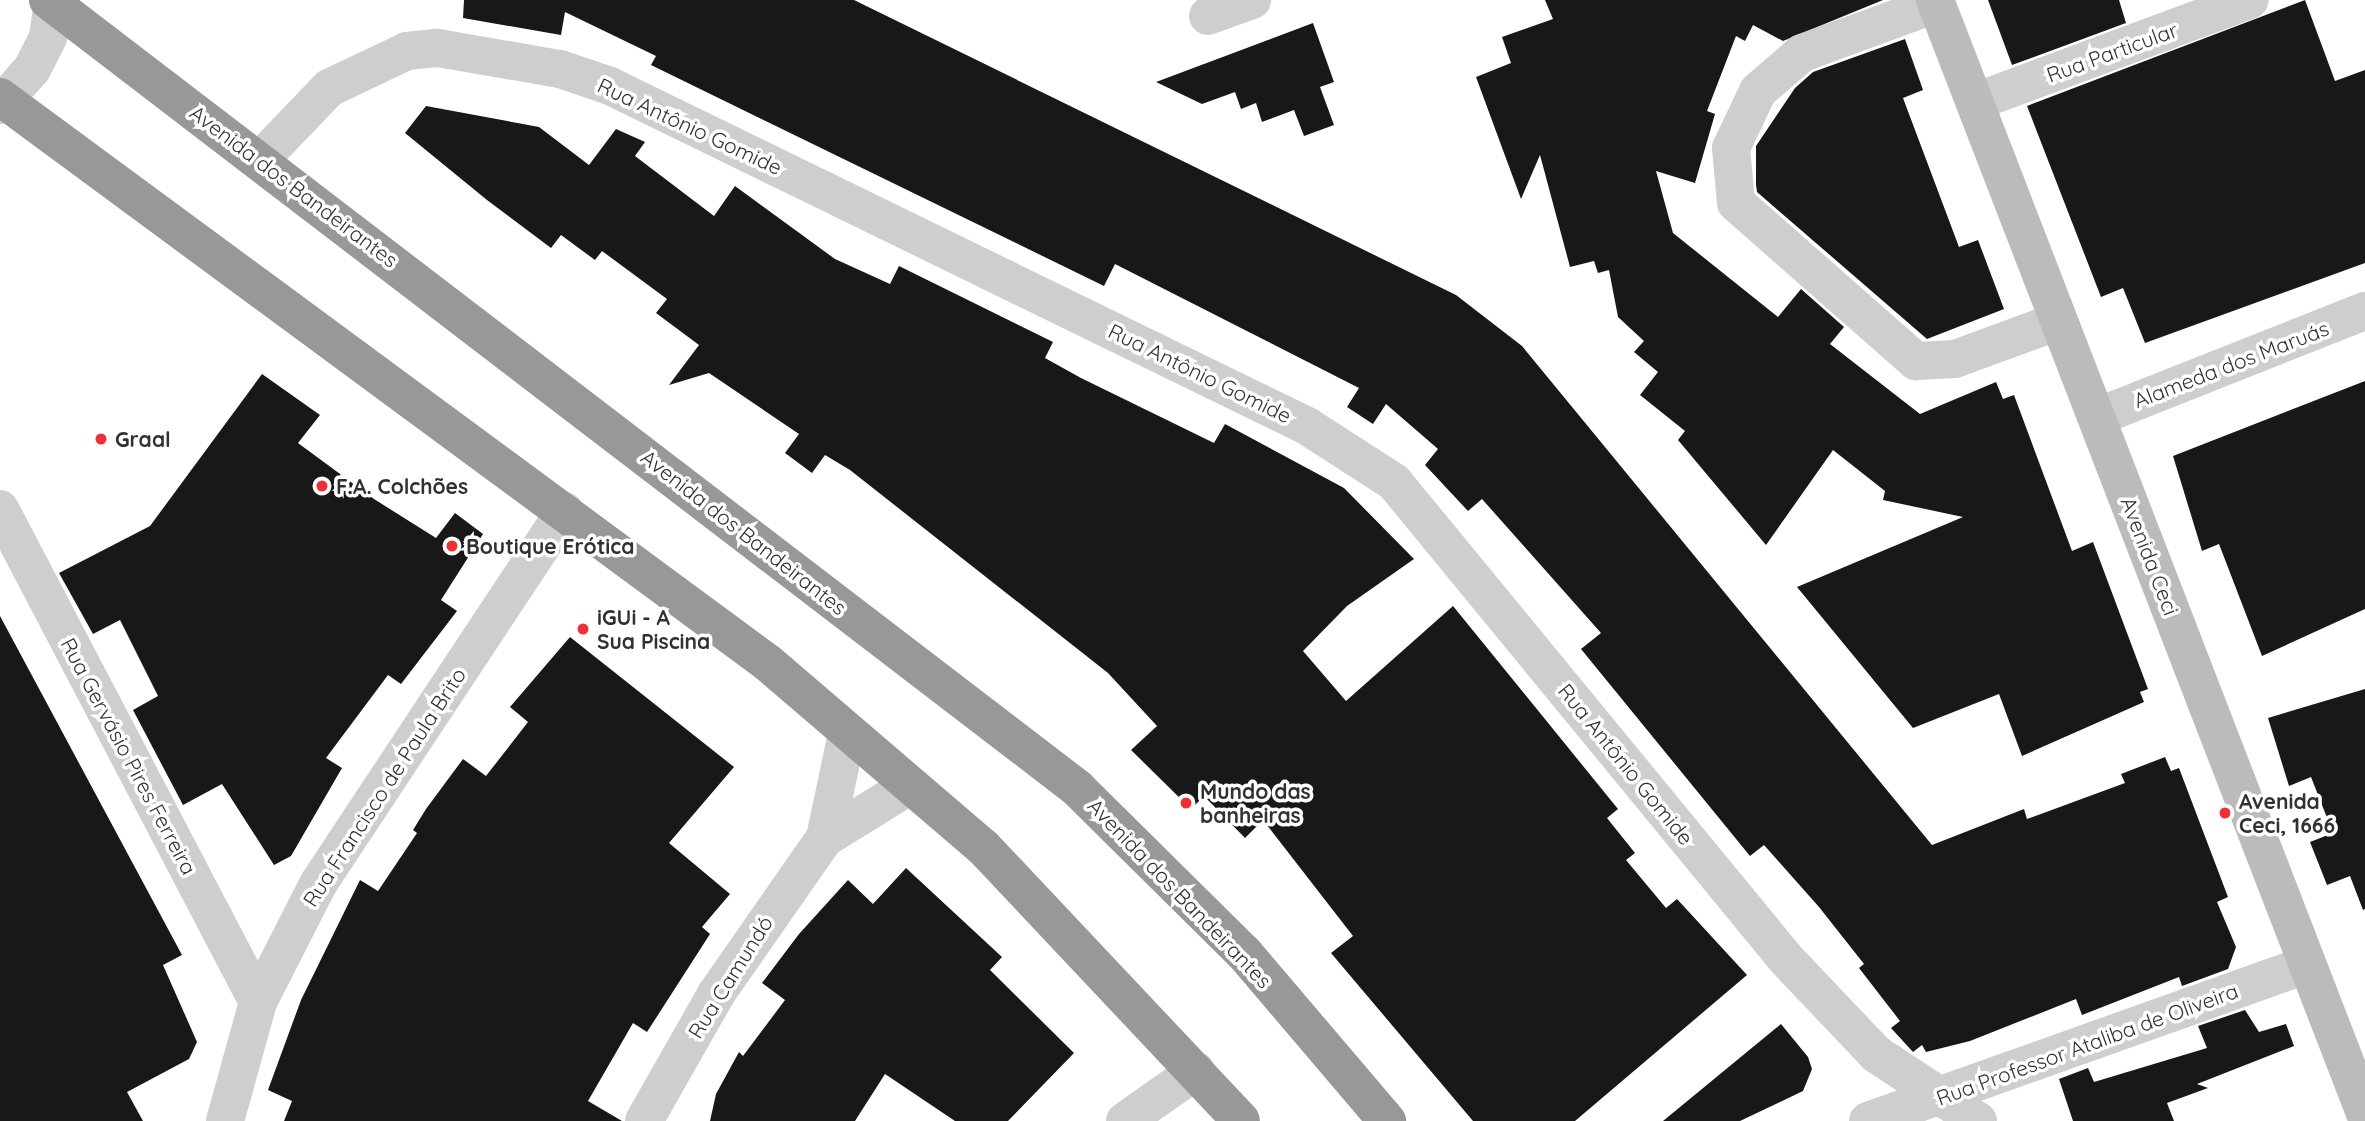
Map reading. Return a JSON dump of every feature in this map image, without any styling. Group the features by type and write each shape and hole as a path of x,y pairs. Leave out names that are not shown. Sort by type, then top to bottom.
{"highway":[{"name":"Avenida dos Bandeirantes","path":"51,1 1077,788 1244,953 1387,1121"},
{"path":"2,101 757,654 846,734 983,848 1196,1070 1241,1121"}],"street":[{"path":"1208,16 1252,0"},
{"name":"Rua Particular","path":"1975,102 2249,0"},
{"path":"2,101 48,37 51,1"},
{"path":"1936,2 1802,54 1758,91 1731,148 1736,204 1916,361 1955,359 2056,322"},
{"name":"Avenida Ceci","path":"1936,2 2056,322 2097,417 2305,965 2354,1052 2365,1113"},
{"name":"Rua Antônio Gomide","path":"259,161 329,88 407,51 438,48 560,69 610,86 1307,426 1394,482 1786,959 1876,1054 1978,1121"},
{"name":"Alameda dos Maruás","path":"2097,417 2365,311"},
{"name":"Rua Gervásio Pires Ferreira","path":"0,509 258,1002"},
{"name":"Rua Francisco de Paula Brito","path":"225,1121 258,1002 358,820 565,511"},
{"name":"Rua Camundó","path":"825,838 846,734"},
{"name":"Rua Camundó","path":"644,1121 716,994 825,838 909,786"},
{"name":"Rua Professor Ataliba de Oliveira","path":"1868,1121 1943,1098 2305,965"},
{"path":"1125,1121 1196,1070"}],"building":[{"path":"464,0 854,0 1456,295 1522,346 1932,845 2024,809 2027,819 2125,783 2121,774 2165,757 2171,771 2179,768 2228,897 2217,902 2236,947 2228,969 2182,986 2179,977 2082,1015 2076,999 1970,1041 1926,1052 1922,1045 1913,1052 1891,1028 1900,1021 1859,968 1864,964 1819,907 1764,845 1750,856 1581,649 1601,633 1482,499 1468,511 1425,465 1438,449 1386,404 1373,424 1347,407 1359,388 1115,264 1104,286 651,65 656,56 565,12 561,35 463,18"},
{"path":"1545,0 1883,0 1783,41 1753,25 1745,41 1736,36 1707,111 1715,114 1695,183 1656,171 1673,233 1778,317 1801,289 1844,327 1830,344 1920,414 1996,382 2003,399 2014,395 2072,551 2093,542 2148,689 2140,692 2144,702 2022,756 1999,694 1913,728 1797,587 1963,517 1883,500 1885,491 1833,450 1766,545 1678,440 1685,431 1640,395 1658,372 1634,352 1644,341 1618,317 1609,270 1598,273 1594,261 1570,267 1540,155 1521,199 1476,77 1511,63 1502,37 1553,19"},
{"path":"1988,0 2119,0 2126,23 2012,65"},
{"path":"2305,0 2335,81 2365,70 2365,263 2145,343 2123,288 2101,297 2027,106"},
{"path":"1313,23 1334,82 1320,87 1334,125 1304,136 1294,110 1262,122 1256,103 1241,109 1235,92 1202,104 1156,82"},
{"path":"1905,39 1923,90 1903,98 1959,247 1978,240 2004,309 1927,339 1757,192 1756,185 1756,146 1795,88 1813,72"},
{"path":"426,106 539,127 589,165 616,129 645,142 635,156 714,216 735,186 835,259 890,284 899,266 1053,342 1045,358 1081,378 1214,443 1225,424 1344,488 1414,559 1347,606 1303,651 1346,701 1453,606 1618,809 1607,818 1635,853 1626,860 1666,908 1677,899 1747,975 1575,1121 1473,1121 1331,953 1353,936 1263,820 1245,838 1204,796 1191,809 1131,750 1157,726 1108,673 850,470 825,455 812,473 785,453 799,434 709,373 669,385 699,345 656,313 667,299 602,251 595,260 561,235 551,248 487,200 405,133"},
{"path":"262,374 320,415 298,443 374,499 436,538 455,513 483,534 441,600 457,611 401,684 388,675 326,758 342,768 291,856 274,865 222,784 183,805 133,710 158,696 120,620 93,634 59,573 150,526"},
{"path":"2365,381 2365,609 2262,656 2219,544 2202,551 2173,456"},
{"path":"0,616 182,955 163,965 197,1042 189,1059 127,1092 143,1121 0,1121"},
{"path":"570,637 734,767 669,843 730,894 702,927 710,934 647,1032 633,1023 588,1101 622,1121 284,1121 292,1101 268,1090 301,1000 360,880 378,891 417,833 413,830 426,809 463,759 486,776 528,722 510,707"},
{"path":"2365,689 2363,910 2350,876 2327,885 2310,842 2333,833 2311,777 2289,786 2268,718"},
{"path":"906,868 1002,957 990,970 1074,1053 1008,1121 955,1121 885,1074 855,1121 710,1121 716,1094 739,1052 743,1056 785,1000 762,983 799,934 848,880 873,904"},
{"path":"2245,1010 2259,1032 2286,1024 2294,1046 2197,1084 2208,1088 2167,1103 2174,1121 2073,1121 2059,1079 2088,1068 2094,1082 2207,1048 2198,1026"},
{"path":"1781,1024 1808,1057 1812,1069 1803,1091 1740,1121 1663,1121"}],"place":[{"name":"Graal","path":"101,439"},
{"name":"F.A. Colchões","path":"322,486"},
{"name":"Boutique Erótica","path":"452,546"},
{"name":"iGUi - A Sua Piscina","path":"583,629"},
{"name":"Mundo das banheiras","path":"1186,803"},
{"name":"Avenida Ceci, 1666","path":"2225,813"}]}
